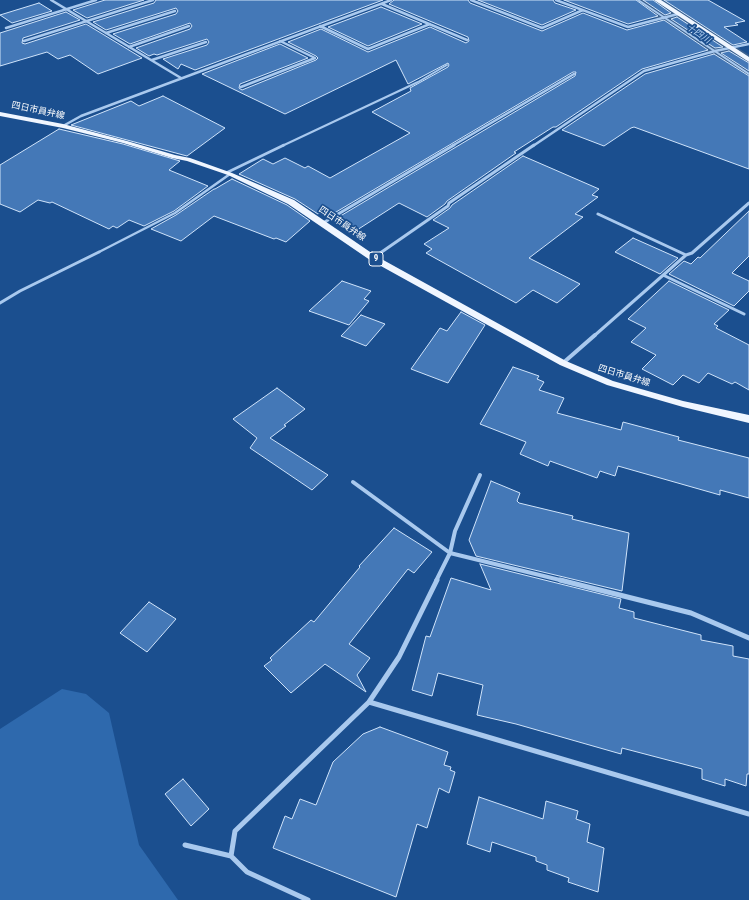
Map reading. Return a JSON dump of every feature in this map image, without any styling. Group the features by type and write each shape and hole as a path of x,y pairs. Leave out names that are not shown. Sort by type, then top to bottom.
{"main road":[{"path":"657,0 749,60"},
{"name":"四日市員弁線","path":"0,114 63,126 125,142 174,157 188,159 228,174 291,202 373,258 563,363 610,383 683,404 749,419"}],"street":[{"path":"51,0 181,78"},
{"path":"6,28 96,0"},
{"path":"24,40 153,0"},
{"path":"379,0 467,40"},
{"path":"63,126 82,116 390,0"},
{"path":"471,0 542,28 583,10"},
{"path":"556,0 628,26 677,14"},
{"path":"106,33 175,11"},
{"path":"320,26 368,49 430,24"},
{"path":"129,47 189,26"},
{"path":"241,88 315,58 280,41"},
{"path":"152,60 206,42"},
{"path":"373,258 448,206 449,203 634,76 650,69 715,51 749,44"},
{"path":"323,223 574,74"},
{"path":"563,363 686,255 692,252 749,203"},
{"path":"598,214 686,255"},
{"path":"0,303 20,291 99,252"},
{"path":"663,275 744,314"},
{"path":"231,856 235,831 369,702 399,657 450,553 456,531 480,475"},
{"path":"353,482 450,553 691,613 749,638"},
{"path":"369,702 749,814"},
{"path":"185,845 231,856 247,872 308,900"}],"lane":[{"path":"638,0 749,74"},
{"path":"99,252 175,213 228,174 418,82 447,65"}],"shaded area":[{"path":"62,689 86,694 109,713 139,845 178,900 0,900 0,729"}],"building":[{"path":"105,0 144,0 87,18 73,10"},
{"path":"156,0 383,0 195,70 181,64 178,69 163,59 207,45 209,42 207,39 157,55 154,54 149,56 136,48 190,29 192,26 190,23 130,44 113,34 176,14 178,11 176,8 106,30 93,22 154,3"},
{"path":"394,0 468,0 470,3 542,31 583,13 627,30 664,20 708,50 642,69 556,127 553,127 514,152 516,153 447,201 427,217 399,203 357,230 337,218 575,76 576,72 573,72 331,215 323,210 318,214 295,199 239,174 263,159 273,164 285,158 305,168 308,166 330,178 410,133 372,112 411,91 410,88 448,67 448,63 408,84 396,60 285,114 202,74 280,44 308,58 240,84 239,88 242,90 316,60 318,58 316,56 288,42 321,29 368,52 430,27 466,43 469,41 468,37 389,4"},
{"path":"478,0 553,0 555,3 576,10 542,25"},
{"path":"564,0 636,0 658,16 628,24"},
{"path":"643,0 653,0 671,13 665,15"},
{"path":"664,0 708,0 745,21 735,23 738,25 724,27 747,42 733,45"},
{"path":"39,3 52,11 12,23 0,15"},
{"path":"381,7 422,24 368,46 328,27"},
{"path":"66,12 80,20 23,38 22,43 25,44 86,24 142,58 98,74 70,55 58,59 47,52 0,66 0,33"},
{"path":"677,17 723,47 715,48 671,19"},
{"path":"729,51 749,63 749,71 721,53"},
{"path":"714,54 749,76 749,169 634,127 604,146 562,130 645,74"},
{"path":"163,96 225,128 187,156 71,125 131,101 139,106"},
{"path":"59,129 123,144 180,161 169,170 208,186 174,211 144,226 129,220 117,228 113,226 109,229 52,202 50,203 38,200 20,212 0,204 0,165"},
{"path":"523,156 599,189 592,195 598,197 575,214 583,217 529,258 580,284 557,303 533,290 516,303 426,253 432,249 424,244 449,228 433,220 452,205"},
{"path":"232,179 287,205 310,221 286,242 276,238 274,239 214,216 181,241 151,229 176,215 214,189"},
{"path":"749,211 749,256 732,273 749,281 749,291 734,306 669,274 684,261 691,264 698,257 700,258"},
{"path":"633,238 678,258 660,274 615,252"},
{"path":"342,281 371,291 364,299 369,301 349,325 309,311"},
{"path":"669,281 729,310 714,324 718,326 716,328 749,345 749,390 735,382 732,384 708,373 699,383 683,375 673,385 642,369 656,355 631,342 646,328 628,319"},
{"path":"461,312 485,325 448,383 411,369 440,328 447,331"},
{"path":"361,315 385,324 366,346 341,336"},
{"path":"513,367 539,376 537,379 544,382 539,390 564,398 557,413 621,430 623,422 679,437 678,440 749,458 749,498 720,490 720,495 618,466 615,476 600,471 597,478 550,461 548,466 520,454 526,442 480,424"},
{"path":"277,388 305,409 270,438 328,475 312,490 250,448 257,438 233,419"},
{"path":"491,481 520,493 517,501 519,503 573,516 572,519 629,533 622,591 476,556 469,540"},
{"path":"394,528 432,552 414,573 408,569 349,644 370,658 357,675 366,692 325,664 291,693 264,666 272,660 270,658 311,620 314,622 360,567 359,566"},
{"path":"480,564 621,599 619,608 634,612 634,618 701,635 701,640 733,646 733,656 749,659 749,774 747,774 746,786 725,779 725,786 702,779 702,769 622,748 621,754 516,724 477,715 483,685 438,673 432,696 412,690 426,636 430,637 451,578 491,590"},
{"path":"149,602 176,619 147,652 120,633"},
{"path":"380,727 448,752 444,765 451,767 450,770 455,772 449,793 439,788 427,828 417,824 396,897 273,848 285,816 292,819 300,799 316,805 333,762 363,734"},
{"path":"183,779 209,809 191,826 165,794"},
{"path":"479,797 543,819 546,801 578,811 576,819 590,824 587,842 604,848 598,892 568,882 569,878 547,870 547,865 536,861 536,857 492,842 490,852 467,844"}],"waterway":[{"name":"十四川","path":"646,0 749,68"}]}
